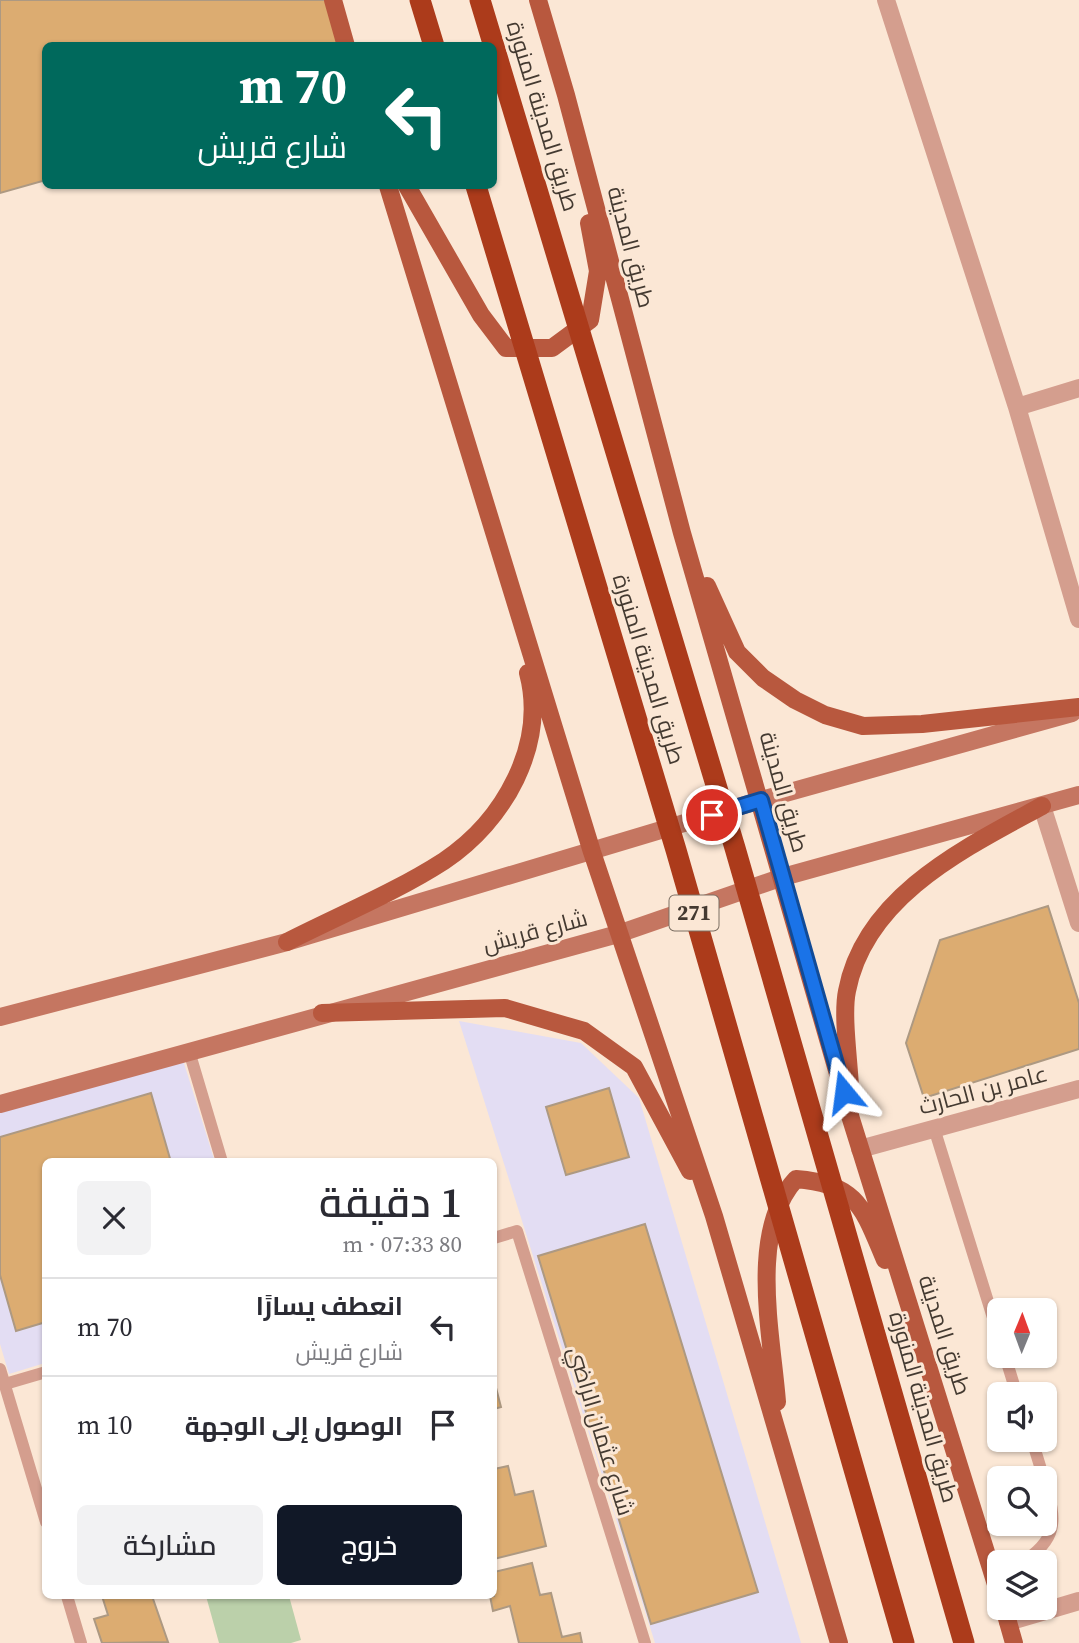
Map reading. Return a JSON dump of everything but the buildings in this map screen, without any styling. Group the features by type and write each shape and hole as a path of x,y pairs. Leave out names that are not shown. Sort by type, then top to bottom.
{"highway":[{"path":"420,0 433,42"},
{"name":"طريق المدينة المنورة","path":"480,0 493,42"},
{"name":"طريق المدينة المنورة","path":"497,56 732,835 964,1643"},
{"name":"طريق المدينة المنورة","path":"477,189 676,850 904,1643"}],"main road":[{"path":"333,0 345,42"},
{"name":"طريق المدينة","path":"538,0 566,95 682,533 851,1119 988,1550"},
{"name":"طريق المدينة المنورة","path":"409,189 481,315 506,348 552,348 590,320 598,271 566,95"},
{"path":"389,189 592,852 714,1216 839,1643"},
{"path":"287,943 445,860 492,819 523,766 531,725 530,680 492,530"},
{"path":"682,533 737,652 763,678 795,700 825,715 863,726 922,724 1079,709"},
{"path":"0,1017 287,943 761,800 1079,709"},
{"name":"شارع قريش","path":"0,1104 322,1013 618,934 783,877 1079,795"},
{"path":"851,1119 846,993 861,947 891,903 974,843 1042,806"},
{"path":"322,1013 505,1008 584,1031 634,1067 714,1216"},
{"name":"طريق المدينة المنورة","path":"779,1437 766,1252 770,1226 786,1190 796,1179 817,1181 848,1192 869,1222 932,1375"},
{"path":"1007,1620 1014,1643"}],"street":[{"path":"886,0 1017,407 1079,619"},
{"path":"1017,407 1079,388"},
{"path":"1042,806 1079,923"},
{"name":"عامر بن الحارث","path":"860,1149 1079,1089"},
{"path":"1057,1605 1079,1601"}],"lane":[{"path":"189,1051 221,1158"},
{"path":"934,1129 987,1299"},
{"name":"شارع عثمان الراضي","path":"497,1237 517,1231 645,1643"},
{"path":"0,1369 42,1509"},
{"path":"5,1384 42,1373"},
{"path":"1040,1550 1051,1536"},
{"path":"68,1599 81,1643"}],"shaded area":[{"path":"459,1021 581,1043 639,1098 801,1643 655,1643"},
{"path":"183,1060 214,1158 42,1158 42,1364 9,1374 0,1344 0,1112"}],"green space":[{"path":"207,1599 290,1599 301,1640 291,1643 219,1643"}],"route":[{"path":"712,815 761,800 844,1092"}]}
